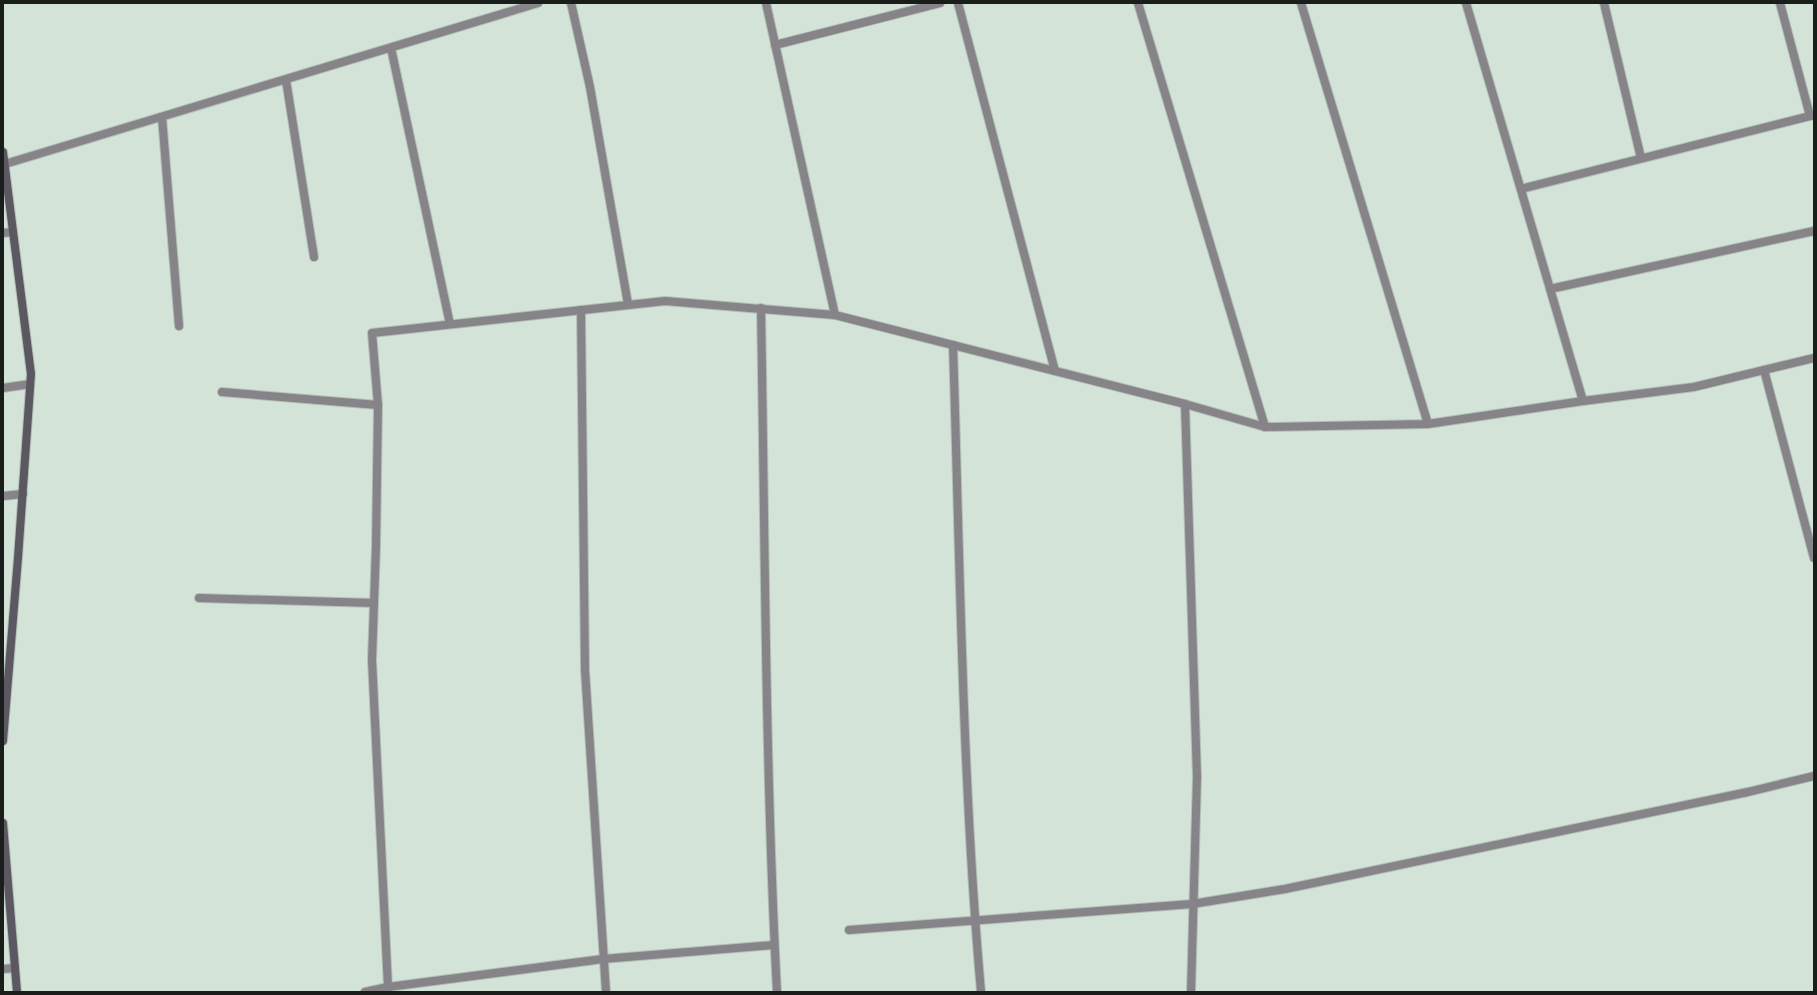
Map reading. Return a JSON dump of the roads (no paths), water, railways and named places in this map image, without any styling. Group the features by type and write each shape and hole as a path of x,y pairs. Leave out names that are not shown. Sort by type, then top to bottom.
{"street":[{"path":"5,164 538,3"},
{"path":"571,3 590,87 628,304"},
{"path":"766,3 835,315"},
{"path":"775,45 940,3"},
{"path":"958,3 1055,371"},
{"path":"1138,3 1266,427"},
{"path":"1301,3 1428,424"},
{"path":"1466,3 1583,401"},
{"path":"1604,3 1641,158"},
{"path":"1521,189 1812,115 1780,3"},
{"path":"391,48 450,324"},
{"path":"286,80 314,257"},
{"path":"162,117 179,326"},
{"path":"3,152 30,374 3,741"},
{"path":"1550,289 1814,231"},
{"path":"3,233 13,232"},
{"path":"388,990 372,660 378,405 372,333 665,301 835,315 1184,404 1266,427 1428,424 1583,401 1694,387 1814,358"},
{"path":"762,308 767,701 774,946 777,992"},
{"path":"581,310 585,670 606,992"},
{"path":"953,345 967,754 975,920 981,992"},
{"path":"1764,370 1814,558"},
{"path":"3,388 30,384"},
{"path":"222,392 378,405"},
{"path":"1184,404 1197,777 1192,904 1191,992"},
{"path":"3,496 22,494"},
{"path":"199,598 374,603"},
{"path":"850,930 1192,904 1285,889 1748,792 1814,776"},
{"path":"3,823 17,992"},
{"path":"365,992 603,959 774,946"},
{"path":"3,969 15,968"}]}
